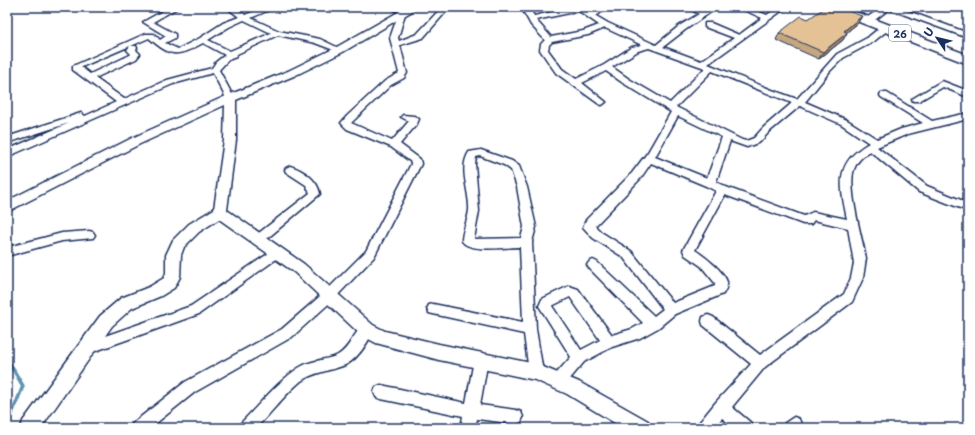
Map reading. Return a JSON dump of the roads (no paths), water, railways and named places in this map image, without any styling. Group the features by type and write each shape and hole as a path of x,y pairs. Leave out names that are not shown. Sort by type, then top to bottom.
{"highway":[{"name":"26","path":"832,7 968,60"}],"street":[{"path":"160,43 172,36 147,22 175,7"},
{"path":"123,103 76,68 77,66 148,36 151,36 168,49 179,52 204,40 215,31 272,7"},
{"path":"392,7 407,11"},
{"path":"396,44 420,36 446,7"},
{"path":"525,7 534,23 549,40"},
{"path":"590,16 604,7"},
{"path":"690,7 704,13"},
{"path":"657,48 714,7"},
{"path":"741,7 768,18"},
{"path":"672,310 626,253 613,243 592,232 589,227 590,223 636,176 649,158 674,109 702,78 706,65 783,7"},
{"path":"868,21 887,7"},
{"path":"890,7 968,36"},
{"path":"233,8 243,18 277,33 317,41 339,50"},
{"path":"532,19 579,8 605,25 649,45 706,65 769,92 798,102 844,122 872,144 923,190 968,207"},
{"path":"138,428 190,387 287,333 330,295 370,254 416,164 414,158 394,145 350,127 346,123 388,83 401,76 403,73 394,38 407,11"},
{"path":"7,206 136,141 230,98 292,73 339,50 407,11"},
{"path":"602,102 559,71 544,50 544,44 549,40 585,33 605,25"},
{"path":"708,25 740,38"},
{"path":"606,67 626,81 674,109 739,142 747,144 753,142 805,97 827,69 840,56 870,40 885,28"},
{"path":"7,154 170,82 215,70 220,62 277,33"},
{"path":"204,40 220,50 233,55"},
{"path":"576,83 635,49 649,45"},
{"path":"89,78 133,57 136,54 132,50 133,48"},
{"path":"215,70 230,98 232,111 220,212"},
{"path":"916,99 942,84 968,94"},
{"path":"884,95 931,124"},
{"path":"7,140 66,119 107,110"},
{"path":"704,428 760,363 848,298 861,266 846,188 847,177 851,164 859,154 872,144 919,126 968,116"},
{"path":"394,145 414,122 414,119 406,117"},
{"path":"710,183 727,136"},
{"path":"526,242 474,244 468,241 468,234 474,212 470,167 470,156 472,154 481,153 508,163 515,168 522,187 530,227 526,242 530,329 536,372"},
{"path":"649,158 710,183 722,190 803,220 807,221 813,216 854,225"},
{"path":"259,239 315,194 315,190 309,182 290,170"},
{"path":"559,381 579,358 609,342 635,334 653,324 672,310 719,290 722,286 721,282 705,263 689,252 689,250 722,190"},
{"path":"220,212 299,268 367,330 382,338 439,352 536,372 559,381 641,428"},
{"path":"30,428 106,321 120,307 169,283 173,278 174,252 181,240 203,222 220,212"},
{"path":"8,252 62,237 89,235"},
{"path":"87,348 196,310 278,252"},
{"path":"593,265 653,324"},
{"path":"579,358 545,306 546,303 569,291 574,293 609,342"},
{"path":"433,309 530,329"},
{"path":"708,321 760,363"},
{"path":"246,428 296,377 306,370 342,360 354,349 367,330"},
{"path":"468,428 481,360"},
{"path":"381,392 471,411 516,417"},
{"path":"721,407 746,428"}],"waterway":[{"path":"7,359 23,386 7,426"}]}
